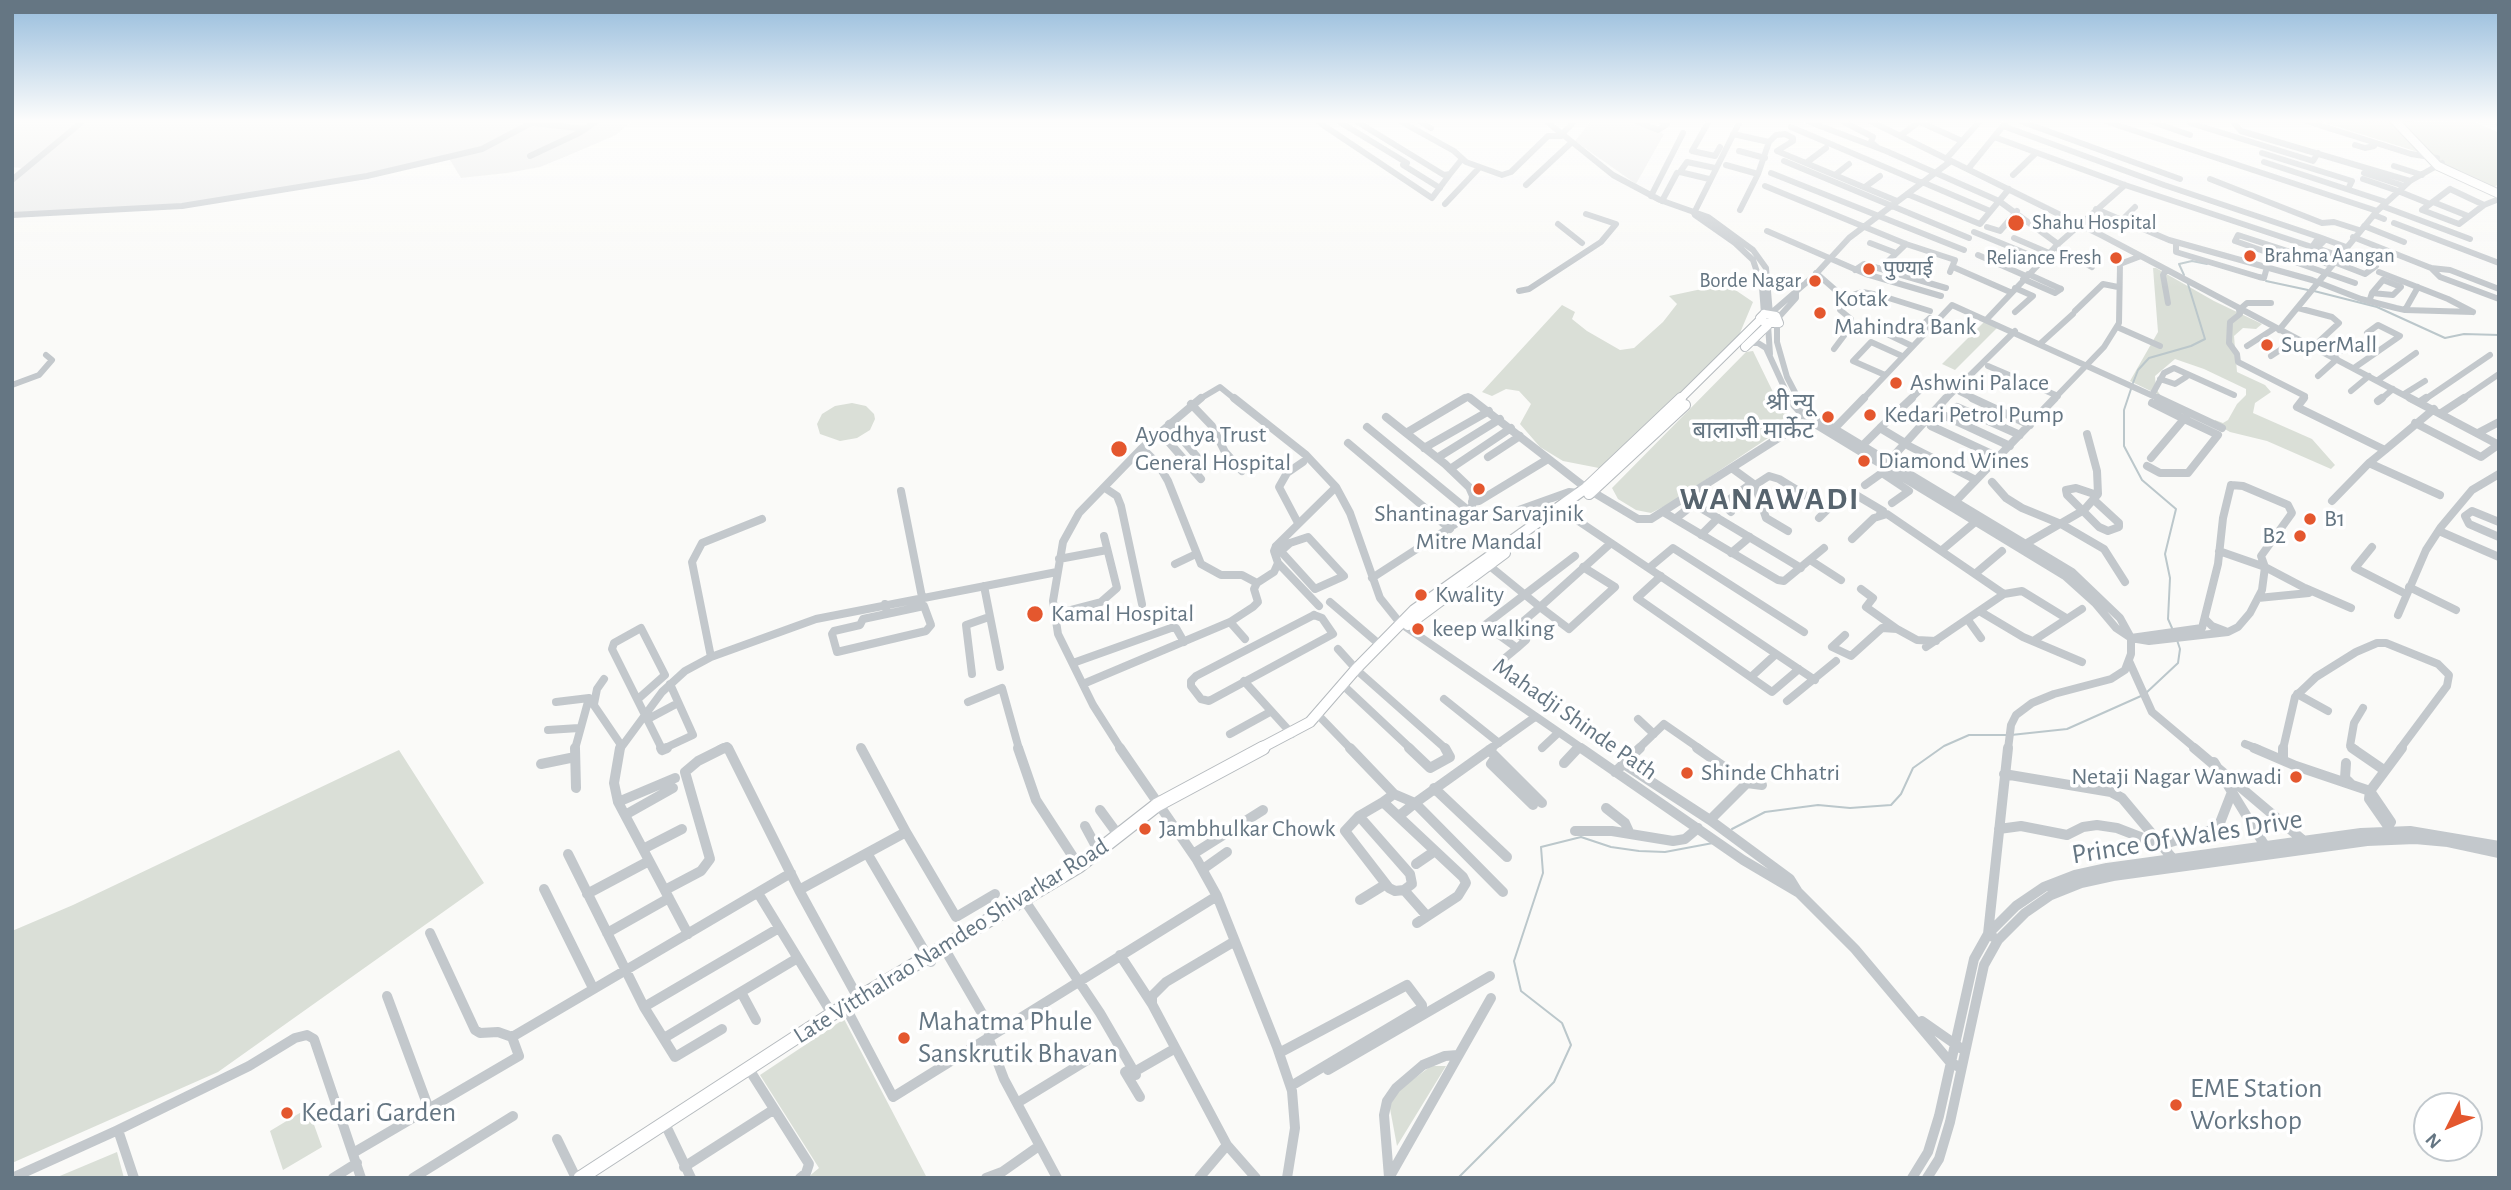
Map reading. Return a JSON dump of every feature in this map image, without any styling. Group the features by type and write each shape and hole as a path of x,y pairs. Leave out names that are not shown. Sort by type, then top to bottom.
{"main road":[{"path":"2463,177 2499,194"},
{"name":"Late Vitthalrao Namdeo Shivarkar Road","path":"578,1178 832,1014 847,1009 858,998 947,953 1101,857 1158,807 1298,738 1321,718 1379,644 1485,562 1586,491 1749,343 1770,319"},
{"name":"Late Vitthalrao Namdeo Shivarkar Road","path":"1586,491 1770,319"},
{"name":"Late Vitthalrao Namdeo Shivarkar Road","path":"591,1178 847,1009 1079,866 1158,807 1310,722 1403,625"}],"street":[{"path":"12,215 190,205 367,177"},
{"path":"1400,177 1432,198 1448,177"},
{"path":"1422,177 1440,188"},
{"path":"1445,204 1471,177"},
{"path":"1526,185 1533,177"},
{"path":"1616,177 1662,201 1708,217 1752,250 1766,268 1770,288 1771,357"},
{"path":"1651,196 1661,177"},
{"path":"1662,201 1675,177"},
{"path":"1694,213 1709,179 1699,177"},
{"path":"1740,210 1757,177"},
{"path":"1780,177 1964,250"},
{"path":"1826,177 1894,203"},
{"path":"1839,177 1969,239"},
{"path":"1865,187 1880,177"},
{"path":"1909,177 1990,211"},
{"path":"1770,288 1779,295 1792,294 1864,227 1930,177"},
{"path":"1943,177 2018,211 2056,245 2092,267"},
{"path":"1983,177 2141,256 2498,445 2481,457 2415,424"},
{"path":"2101,177 2314,244"},
{"path":"2140,177 2334,254 2342,250"},
{"path":"2173,177 2180,179"},
{"path":"2281,177 2470,239"},
{"path":"2309,177 2348,189 2380,208 2384,219"},
{"path":"2338,177 2352,181 2348,189"},
{"path":"2366,177 2402,187"},
{"path":"2376,177 2432,203 2468,216"},
{"path":"2315,281 2326,272 2380,208 2402,187 2419,177"},
{"path":"2210,179 2322,223 2334,222 2361,228 2404,242"},
{"path":"1987,319 2056,245 2125,185"},
{"path":"1765,186 1906,244 1955,260 1952,269 2032,296 2015,312"},
{"path":"1907,194 1980,224 2009,189"},
{"path":"2484,205 2450,189 2422,210 2459,225 2484,205 2499,199"},
{"path":"2007,205 2021,195"},
{"path":"1987,227 2000,231 2032,200"},
{"path":"2127,224 2124,218 2135,207"},
{"path":"2096,209 2176,242 2233,260 2236,258 2287,272 2369,302 2405,310 2473,312 2379,272"},
{"path":"1694,213 1754,260 1787,377 1810,418"},
{"path":"1520,291 1530,289 1601,242 1616,224 1587,214"},
{"path":"2394,223 2499,263"},
{"path":"1558,224 1582,243"},
{"path":"1767,231 1855,270 1947,300 2118,379 2218,435 2188,473 2160,473 2147,466"},
{"path":"1974,232 2042,260"},
{"path":"2342,250 2376,266 2365,274 2238,235 2235,241 2355,283"},
{"path":"2353,237 2431,268 2450,270 2499,289"},
{"path":"2014,238 2049,253"},
{"path":"2176,242 2175,253 2263,278 2262,254"},
{"path":"1870,243 1896,253"},
{"path":"1881,268 1906,244"},
{"path":"2236,258 2239,248 2316,270 2313,289 2300,305 2277,329 2247,345"},
{"path":"1978,255 2026,276"},
{"path":"1954,503 2105,347 2117,327 2120,264 2141,256"},
{"path":"2287,272 2289,262"},
{"path":"1855,270 1864,264 1946,288"},
{"path":"2431,268 2440,277 2499,299"},
{"path":"2166,270 2163,275 2168,303"},
{"path":"1816,273 1832,288 1849,296"},
{"path":"2041,343 2103,285 2118,287"},
{"path":"2405,310 2418,287"},
{"path":"1834,349 1849,329 1851,319 1840,310 1840,303 1849,296 1862,292 1879,295 1930,315 1920,327 1926,331"},
{"path":"2369,302 2372,293"},
{"path":"1770,319 1796,298 1792,294"},
{"path":"1832,431 1926,331 1947,300"},
{"path":"2271,303 2247,303 2239,310 2240,314 2230,322 2229,343 2237,354 2238,362 2305,396 2297,407 2385,450"},
{"path":"2300,305 2332,317 2339,323 2313,346"},
{"path":"2318,376 2334,358 2353,344 2361,345 2371,338 2367,333 2378,325 2400,336 2354,368"},
{"path":"2117,327 2160,346"},
{"path":"1863,484 1907,444 2015,331"},
{"path":"1885,333 1912,346"},
{"path":"2271,356 2297,339"},
{"path":"1885,375 1853,361 1871,342 1902,356"},
{"path":"1749,343 1762,345 1771,357 1789,399 1810,418 1885,466 2027,543 2072,572 2120,618 2131,638 2129,661 2125,670 2111,679 2054,694 2032,703 2016,715 2011,725 1998,829 1993,937"},
{"path":"2378,380 2416,353"},
{"path":"12,385 39,375 52,360 46,355"},
{"path":"2420,402 2490,355"},
{"path":"1988,366 2058,396"},
{"path":"2150,396 2168,369 2174,368 2234,395"},
{"path":"2332,501 2369,463 2415,424 2499,374"},
{"path":"2351,391 2369,376"},
{"path":"2161,379 2175,384 2186,377"},
{"path":"2404,394 2425,381"},
{"path":"1865,443 1928,383"},
{"name":"Mahadji Shinde Path","path":"1191,404 1220,387 1306,455 1336,487 1350,513 1380,598 1403,625 1743,860 1799,893 1833,924 1909,1010 1950,1062 1961,1068"},
{"path":"2378,401 2393,389"},
{"path":"1960,392 2030,425"},
{"path":"1406,433 1468,396 1500,419 1586,491 1638,519 1651,519 1665,513 1810,418"},
{"path":"1242,471 1225,452 1212,426 1191,404 1142,448 1079,513 1063,542 1057,572 1055,614 1058,634 1093,705 1158,807 1203,869 1217,896 1291,1088 1295,1128 1287,1178"},
{"path":"1957,407 2020,435"},
{"path":"1424,448 1489,411"},
{"path":"1943,415 2010,446"},
{"path":"2186,416 2222,428"},
{"path":"2151,458 2186,416"},
{"path":"1386,417 1469,487 1470,506"},
{"path":"1437,458 1500,419"},
{"path":"2478,433 2499,422"},
{"path":"1169,424 1199,459"},
{"path":"1931,426 1998,457"},
{"path":"1367,427 1470,506"},
{"path":"1450,469 1511,428"},
{"path":"1881,428 1976,480"},
{"path":"1160,432 1202,479"},
{"path":"2027,543 2083,510 2095,498 2097,471 2087,435"},
{"path":"1488,457 1520,436"},
{"path":"1348,443 1450,529"},
{"path":"1142,448 1158,464 1168,481 1196,554 1209,570 1221,575 1242,575 1257,583"},
{"path":"1372,578 1450,529 1470,506 1548,458"},
{"path":"1298,523 1279,487 1287,473 1303,461"},
{"path":"2369,463 2440,495"},
{"path":"1885,466 1909,491 1892,503"},
{"path":"1732,469 1754,484 1766,518 1788,531"},
{"path":"2398,615 2407,591 2439,531 2472,490 2499,474"},
{"path":"1731,512 1723,504 1769,476 1779,479 1828,509 1819,518"},
{"path":"1992,482 2006,498 2022,508 2061,524 2104,549 2125,582"},
{"path":"1980,518 2065,576 2095,603 2116,628 2131,638 2149,641 2168,636 2228,632 2250,613 2264,579 2262,554 2292,511 2288,505 2243,486 2231,485 2203,623"},
{"path":"1319,606 1278,563 1274,551 1298,523 1336,487"},
{"path":"1105,488 1117,496 1121,506 1142,604"},
{"path":"2076,488 2095,498 2119,523 2119,527 2108,531 2099,527 2067,495 2067,489 2076,488"},
{"path":"901,491 922,597"},
{"path":"1516,512 1569,492 1586,491"},
{"path":"1851,492 1883,511 1852,539"},
{"path":"1675,519 1694,504 1801,568"},
{"path":"1562,510 1815,680"},
{"path":"2455,511 2465,516 2469,524 2499,537"},
{"path":"2465,516 2472,511 2499,522"},
{"path":"1665,513 1784,581 1824,548"},
{"path":"1880,514 1894,518 2004,594"},
{"path":"1701,535 1718,518"},
{"path":"1942,550 1980,518"},
{"path":"711,657 692,562 702,543 762,520"},
{"path":"2439,531 2499,558"},
{"path":"1055,614 1101,602 1113,594 1116,588 1104,536"},
{"path":"1308,537 1344,576 1315,589 1278,548 1308,537"},
{"path":"1731,553 1750,537"},
{"path":"1499,663 1526,640 1512,631 1611,543"},
{"path":"2372,547 2355,568 2456,610"},
{"path":"1649,568 1673,548 1804,632"},
{"path":"1059,559 1107,550"},
{"path":"1976,573 2002,551"},
{"path":"2219,551 2265,567 2351,608"},
{"path":"1175,564 1196,554"},
{"path":"1517,648 1485,625 1575,556"},
{"path":"1810,560 1841,580"},
{"path":"1485,562 1569,629 1615,587 1583,567"},
{"path":"1083,684 1230,622 1258,602 1254,589 1257,583 1274,572 1278,563"},
{"path":"688,934 618,802 614,783 621,745 670,684 685,671 711,657 816,619 886,609 924,606 931,625 926,631 837,652 832,634 834,631 860,625 863,619 886,609 922,597 1057,572"},
{"path":"1661,576 1637,597 1772,692 1799,669"},
{"path":"984,586 1000,667"},
{"path":"2258,598 2306,596 2309,593 2305,588"},
{"path":"1861,589 1873,598 1866,607 1897,629 1917,640 1936,641"},
{"path":"1926,647 2004,594 2016,590 2066,618"},
{"path":"1330,602 1379,644"},
{"path":"2033,641 2082,609"},
{"path":"1981,612 2033,641 2082,662"},
{"path":"1314,615 1322,618 1333,631 1330,636 1244,681 1209,701 1201,699 1191,686 1191,681 1196,676 1314,615"},
{"path":"972,674 966,625 989,617"},
{"path":"1968,620 1981,638"},
{"path":"1230,622 1245,639"},
{"path":"2180,635 2203,623 2228,632"},
{"path":"638,699 665,676 641,628 614,643 612,649 662,750 692,735 670,684"},
{"path":"1073,663 1171,628 1176,628 1184,642"},
{"path":"1846,635 1832,647 1850,656 1882,628 1897,629"},
{"path":"2283,758 2283,743 2297,694 2316,677 2364,647 2376,643 2397,645 2445,670 2449,676 2447,685 2370,791 2369,799 2382,821 2393,832"},
{"path":"1338,649 1445,748 1450,757 1430,768 1346,688"},
{"path":"1751,677 1776,654"},
{"path":"1787,701 1836,661"},
{"path":"2129,661 2152,712 2214,762 2308,845"},
{"path":"576,788 575,757 579,728 604,679"},
{"path":"1244,681 1292,734"},
{"path":"968,702 1002,688 1025,772 1036,800 1079,866"},
{"path":"2297,694 2328,711"},
{"path":"1444,699 1499,743"},
{"path":"555,702 591,701"},
{"path":"591,701 621,745"},
{"path":"646,716 678,703"},
{"path":"2363,708 2354,723 2350,746 2384,770"},
{"path":"1230,734 1270,712"},
{"path":"1535,717 1499,743 1491,764 1538,804"},
{"path":"1321,718 1394,793 1413,802 1503,892"},
{"path":"1638,719 1654,734"},
{"path":"1615,772 1664,724 1747,783 1762,785"},
{"path":"548,730 579,728"},
{"path":"1542,748 1558,733"},
{"path":"2245,744 2283,758 2296,766 2370,791"},
{"path":"607,933 701,871 710,859 685,772 698,761 727,746 799,890 858,998"},
{"path":"1564,762 1579,747"},
{"path":"861,748 956,917 995,894"},
{"path":"1399,816 1413,802 1434,788 1493,754"},
{"path":"541,764 575,757"},
{"path":"2214,762 2265,846"},
{"path":"2346,763 2345,778 2351,785"},
{"path":"1624,764 1728,833 1790,879 1799,893"},
{"path":"2004,774 2110,792 2122,798 2173,859"},
{"path":"618,802 674,783 625,815"},
{"path":"1710,820 1747,783"},
{"path":"1434,788 1507,857"},
{"path":"1998,829 2021,826 2067,835 2083,827 2097,825 2117,828 2161,845 2218,828 2232,792"},
{"path":"1359,816 1410,874 1412,884 1404,890 1395,891 1385,884 1346,835 1348,826 1359,816 1394,793"},
{"path":"1383,802 1466,883 1458,896 1417,923"},
{"path":"1606,808 1625,823 1630,834"},
{"path":"1100,810 1119,836"},
{"path":"1193,854 1263,810"},
{"path":"1085,826 1100,852"},
{"path":"643,849 682,829"},
{"path":"1575,831 1630,834 1673,841 1702,831"},
{"path":"799,890 906,832"},
{"name":"Prince Of Wales Drive","path":"2393,832 2499,853"},
{"name":"Prince Of Wales Drive","path":"1927,1178 1938,1159 1993,937 2051,895 2081,883 2113,876 2393,832 2444,835 2499,846"},
{"name":"Prince Of Wales Drive","path":"1912,1178 1928,1152 1939,1116 1974,959 2016,906 2044,887 2074,875 2265,846 2308,845"},
{"path":"1416,864 1436,851"},
{"path":"1203,869 1227,852"},
{"path":"867,853 930,960"},
{"path":"568,854 644,1007 675,1057 722,1029"},
{"path":"587,894 649,861"},
{"path":"512,1037 625,968 791,873"},
{"path":"1360,900 1385,884"},
{"path":"544,889 593,988"},
{"path":"1404,890 1427,916"},
{"path":"758,893 832,1014"},
{"path":"847,1009 893,1097 1076,981 1217,896"},
{"path":"1027,904 1076,981 1100,1013 1134,1072"},
{"path":"644,1007 779,928"},
{"path":"430,933 475,1030 480,1033 498,1032 512,1037"},
{"path":"1152,1004 1152,996 1166,982 1235,942"},
{"path":"947,953 991,1036 1017,1103 1057,1178"},
{"path":"1120,955 1152,1004 1227,1145 1256,1178"},
{"path":"664,1038 796,959"},
{"path":"1291,1088 1490,976"},
{"path":"1279,1053 1407,985 1422,1004 1422,1008 1291,1088"},
{"path":"741,992 757,1020"},
{"path":"387,996 429,1109"},
{"path":"1389,1178 1491,998"},
{"name":"Mahadji Shinde Path","path":"1909,1010 1965,1051"},
{"path":"12,1178 118,1130 249,1066 295,1038 307,1035 314,1039 361,1178"},
{"path":"333,1178 355,1158 429,1109 519,1056 512,1037"},
{"path":"1134,1072 1174,1049"},
{"path":"1389,1178 1384,1115 1387,1101 1396,1088 1423,1065 1445,1056 1458,1055"},
{"path":"1017,1103 1089,1059"},
{"path":"1134,1072 1128,1068 1125,1072 1140,1097"},
{"path":"752,1074 809,1164 806,1173 800,1178"},
{"path":"667,1128 688,1173 773,1110"},
{"path":"413,1178 513,1116"},
{"path":"118,1130 134,1178"},
{"path":"557,1139 578,1178"},
{"path":"1199,1178 1227,1145"},
{"path":"986,1178 1002,1172 1039,1146"}],"shaded area":[{"path":"12,177 372,177 230,200 12,218"},
{"path":"1625,177 1640,177 1636,184"},
{"path":"2472,177 2499,177 2499,183 2495,187"},
{"path":"2153,268 2262,324 2256,329 2243,328 2234,336 2237,372 2265,385 2271,392 2255,403 2253,413 2312,439 2335,465 2331,469 2267,441 2230,432 2214,423 2215,420 2223,423 2228,420 2246,395 2246,389 2204,369 2175,359 2155,376 2156,389 2161,396 2130,381 2158,332"},
{"path":"1711,287 1731,287 1753,302 1737,340 1604,469 1563,461 1540,447 1520,424 1531,404 1519,391 1506,389 1492,396 1482,392 1562,305 1575,312 1572,319 1587,331 1620,350 1634,348 1663,322 1677,304 1669,296"},
{"path":"1987,319 2000,325 1955,370 1942,364"},
{"path":"1753,351 1773,392 1795,420 1671,503 1651,513 1636,510 1618,499 1612,488 1746,352"},
{"path":"852,403 866,406 874,414 875,419 870,430 857,438 840,441 820,434 817,424 822,414 835,406"},
{"path":"399,750 484,883 218,1072 12,1163 12,931 73,905"},
{"path":"844,1019 927,1178 807,1178 819,1168 760,1075"},
{"path":"1431,1066 1446,1066 1397,1146 1388,1098"},
{"path":"308,1108 322,1147 283,1170 270,1131"},
{"path":"117,1152 124,1178 55,1178"}],"waterway":[{"path":"2184,275 2179,264 2192,261 2207,264"},
{"path":"2266,281 2308,290"},
{"path":"2133,383 2138,370 2149,358 2191,346 2205,339 2188,284"},
{"path":"2314,291 2377,307 2445,338 2464,334 2499,335"},
{"path":"2131,389 2124,410 2124,446 2142,480 2176,509 2165,554 2170,578 2168,619 2172,628"},
{"path":"2146,693 2178,663 2180,649 2177,640"},
{"path":"2011,735 2067,729 2141,696"},
{"path":"1732,829 1765,812 1818,805 1850,808 1891,805 1901,794 1913,768 1944,746 1969,735 2006,735"},
{"path":"1458,1178 1554,1082 1571,1045 1562,1023 1521,991 1514,961 1543,873 1541,847 1581,837 1611,847 1639,851 1665,852 1713,843"}],"place":[{"name":"Shahu Hospital","path":"2016,223"},
{"name":"Brahma Aangan","path":"2250,256"},
{"name":"Reliance Fresh","path":"2116,258"},
{"name":"पुण्याई","path":"1869,269"},
{"name":"Borde Nagar","path":"1815,281"},
{"name":"Kotak Mahindra Bank","path":"1820,313"},
{"name":"SuperMall","path":"2267,345"},
{"name":"Ashwini Palace","path":"1896,383"},
{"name":"Kedari Petrol Pump","path":"1870,415"},
{"name":"श्री न्यू बालाजी मार्केट","path":"1828,417"},
{"name":"Ayodhya Trust General Hospital","path":"1119,449"},
{"name":"Diamond Wines","path":"1864,461"},
{"name":"Shantinagar Sarvajinik Mitre Mandal","path":"1479,489"},
{"name":"B1","path":"2310,519"},
{"name":"B2","path":"2300,536"},
{"name":"Kwality","path":"1421,595"},
{"name":"Kamal Hospital","path":"1035,614"},
{"name":"keep walking","path":"1418,629"},
{"name":"Shinde Chhatri","path":"1687,773"},
{"name":"Netaji Nagar Wanwadi","path":"2296,777"},
{"name":"Jambhulkar Chowk","path":"1145,829"},
{"name":"Mahatma Phule Sanskrutik Bhavan","path":"904,1038"},
{"name":"EME Station Workshop","path":"2176,1105"},
{"name":"Kedari Garden","path":"287,1113"}],"district":[{"name":"WANAWADI","path":"1770,499"}]}
